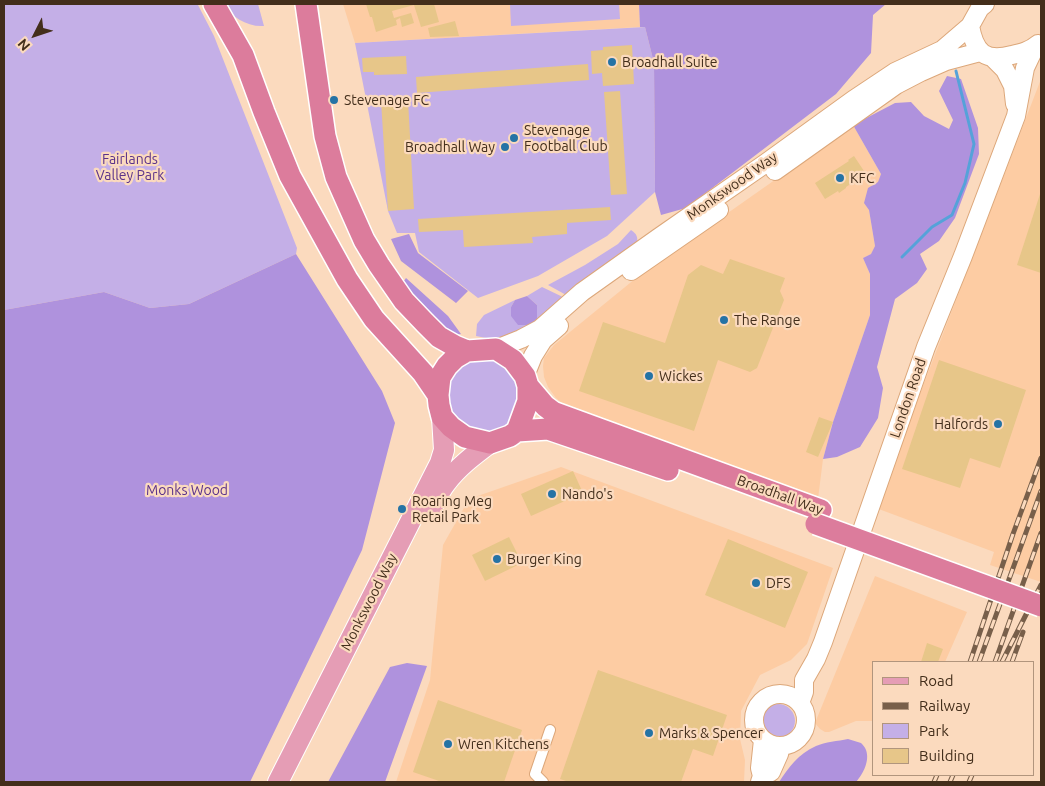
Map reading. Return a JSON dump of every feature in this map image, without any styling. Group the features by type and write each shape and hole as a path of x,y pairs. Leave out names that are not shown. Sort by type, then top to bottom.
{"highway":[{"path":"214,4 243,55 290,176 347,279 374,319 423,373 438,395"},
{"path":"306,4 325,136 336,177 364,240 404,301 439,337 467,351 496,350 513,360 527,381 528,401 517,431 510,436 490,443 465,437 451,427 442,417 438,395 440,377 455,358 467,351"},
{"name":"Broadhall Way","path":"527,381 545,406 553,412 1041,606"},
{"name":"Broadhall Way","path":"517,431 548,429 1041,591"}],"main road":[{"name":"Monkswood Way","path":"496,350 540,329 582,292 894,72 942,50 970,26 980,8 985,4"},
{"name":"London Road","path":"970,26 973,39 1004,70 1013,86 1016,116"},
{"name":"Monkswood Way","path":"527,381 532,356 543,340 588,301 896,85 946,62 987,55 1002,58 1024,52 1038,44"},
{"name":"London Road","path":"800,704 804,692 804,680 823,642 926,347 1016,116 1025,68 1038,44"},
{"name":"Monkswood Way","path":"278,782 440,463 444,450 442,417"},
{"name":"Monkswood Way","path":"293,782 444,485 470,457 490,443"},
{"name":"London Road","path":"780,695 804,680"},
{"path":"780,695 788,696 800,704 805,722 804,730 800,736 785,746 776,746 763,740 755,728 754,717 758,707 764,700 780,695"},
{"path":"763,740 760,768 761,779 771,772 781,746"}],"street":[{"path":"543,782 535,774 550,730"}],"shaded area":[{"path":"343,4 639,4 640,27 355,43"},
{"path":"1041,79 1041,582 990,565 994,552 876,508"},
{"path":"853,125 881,174 869,210 875,246 871,254 863,258 870,274 870,315 833,422 823,459 818,499 564,405 556,398 548,387 544,377 543,366 544,358 554,345 641,274"},
{"path":"561,467 833,568 807,644 791,660 760,675 741,711 740,739 745,760 744,782 396,782 430,680 443,545 469,499"},
{"path":"875,576 967,612 945,661 872,661 872,721 856,721 829,732 820,729 815,723"}],"green space":[{"name":"Fairlands Valley Park","path":"4,4 197,4 214,36 297,248 296,254 189,304 150,308 104,292 4,310"},
{"path":"222,4 258,4 264,26 251,25 240,20"},
{"path":"510,4 619,4 620,19 511,26"},
{"path":"639,4 886,4 873,15 871,53 836,94 686,208 661,215 655,192 654,63 645,27 640,27"},
{"name":"Stevenage Football Club","path":"645,27 654,63 655,192 607,236 538,276 478,298 419,252 415,233 397,233 388,211 355,43"},
{"path":"947,76 961,79 978,128 979,154 955,218 939,241 920,254 927,269 917,283 895,299 877,367 883,388 878,418 860,447 837,457 823,459 833,422 870,315 870,274 863,258 871,254 875,246 869,210 864,203 868,188 878,182 881,174 853,125 895,103 911,102 924,116 949,129 953,120 939,91"},
{"path":"631,230 637,236 637,244 568,296 548,285 618,244"},
{"path":"409,234 418,253 468,291 456,303 401,261 391,239"},
{"name":"Monks Wood","path":"296,254 382,391 395,423 362,550 250,782 4,782 4,310 104,292 150,308 189,304"},
{"path":"406,278 448,316 461,334 452,336 401,285"},
{"path":"542,287 567,299 519,335 491,339 476,336 477,324 484,315 515,300 511,307 537,305 527,296"},
{"path":"527,296 537,305 537,319 529,325 518,325 511,316 511,307 515,300"},
{"path":"478,357 502,362 518,380 519,404 516,416 502,428 484,433 473,431 452,417 445,387 457,367"},
{"path":"407,663 427,666 385,782 328,782 390,667"},
{"path":"778,704 790,709 795,721 790,733 778,738 766,733 761,721 766,709"},
{"path":"848,739 861,743 867,754 865,767 856,782 779,782 794,761 810,749 823,744"}],"building":[{"path":"366,4 434,4 439,22 421,27 414,5 392,11 394,18 411,13 414,23 402,27 400,18 396,20 397,25 376,32"},
{"path":"455,21 459,36 430,37 428,28"},
{"name":"Broadhall Suite","path":"632,45 634,84 603,86 602,73 592,74 591,51 603,50 603,47"},
{"path":"406,56 407,74 374,75 374,72 363,72 362,58"},
{"path":"588,64 589,80 417,93 416,77"},
{"path":"620,91 627,194 611,195 604,92"},
{"path":"408,100 414,209 388,211 381,101"},
{"name":"KFC","path":"854,156 866,174 839,193 838,191 825,199 815,183"},
{"path":"1041,191 1041,273 1017,265"},
{"path":"610,207 611,220 567,223 567,234 532,237 533,243 464,247 463,230 419,232 418,219"},
{"path":"730,259 785,278 780,291 784,300 757,368 750,372 718,360 694,431 579,391 603,322 665,343 688,275 701,265 723,274"},
{"path":"939,360 1026,390 1000,468 970,458 960,488 902,469"},
{"path":"819,417 833,422 818,457 806,452"},
{"name":"Nando's","path":"573,471 583,493 531,516 521,494"},
{"name":"Burger King","path":"509,537 522,563 485,581 472,555"},
{"name":"DFS","path":"728,539 808,572 785,628 705,595"},
{"path":"927,643 943,649 938,661 921,661"},
{"name":"Marks & Spencer","path":"598,670 727,715 713,756 693,749 681,782 569,782 560,779"},
{"path":"438,700 522,730 504,782 438,782 413,772"}],"waterway":[{"path":"902,257 932,227 952,215 965,183 974,144 956,71"}],"railway":[{"path":"970,661 1041,458"},
{"path":"979,661 1041,491"},
{"path":"995,661 1041,533"},
{"path":"1003,661 1041,585"},
{"path":"1012,661 1023,632"},
{"path":"934,782 937,776"},
{"path":"950,782 953,776"},
{"path":"969,782 972,776"}],"place":[{"name":"Broadhall Suite","path":"612,62"},
{"name":"Stevenage FC","path":"334,100"},
{"name":"Stevenage Football Club","path":"514,138"},
{"name":"Broadhall Way","path":"505,147"},
{"name":"KFC","path":"840,178"},
{"name":"The Range","path":"724,320"},
{"name":"Wickes","path":"649,376"},
{"name":"Halfords","path":"998,424"},
{"name":"Nando's","path":"552,494"},
{"name":"Roaring Meg Retail Park","path":"402,509"},
{"name":"Burger King","path":"497,559"},
{"name":"DFS","path":"756,583"},
{"name":"Marks & Spencer","path":"649,733"},
{"name":"Wren Kitchens","path":"448,744"}]}
